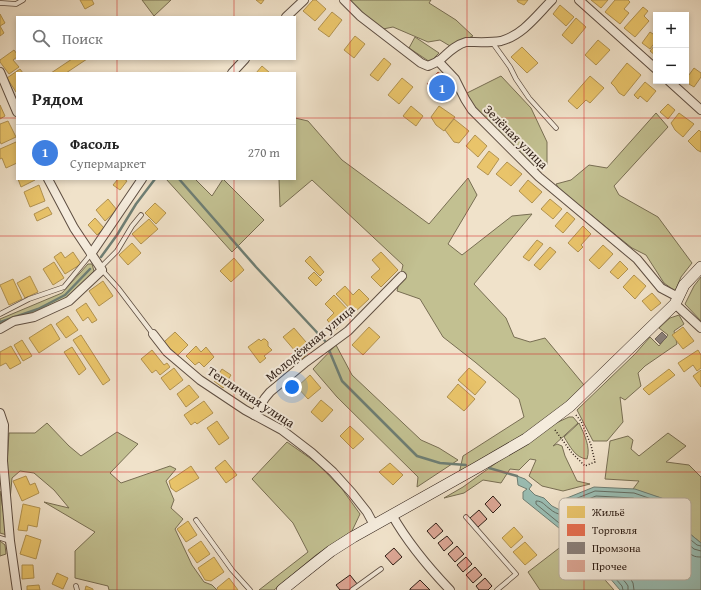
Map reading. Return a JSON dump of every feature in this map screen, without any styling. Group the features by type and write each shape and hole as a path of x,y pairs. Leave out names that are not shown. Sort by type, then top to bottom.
{"street":[{"path":"287,16 304,0"},
{"path":"344,0 360,16 421,63 428,66 438,61 449,51 462,43 492,42 512,37 523,29 552,0"},
{"path":"579,0 653,66"},
{"path":"233,72 244,60"},
{"name":"Зелёная улица","path":"438,61 455,79 472,110 539,177 637,259 661,288 677,300 701,328"},
{"path":"0,72 16,110"},
{"path":"672,84 701,110"},
{"path":"0,329 14,321 34,317 69,301 101,269 74,228 49,180"},
{"path":"91,254 141,180"},
{"path":"287,589 331,551 526,439 570,406 677,300 684,285 701,267"},
{"name":"Молодёжная улица","path":"254,415 270,392 306,362 348,331 402,276"},
{"name":"Тепличная улица","path":"153,334 167,352 200,380 245,410 282,430 312,453 333,472 352,493 367,512 374,525"},
{"path":"0,413 4,425 3,461 10,541 17,590"},
{"path":"392,515 409,543 450,590"}],"lane":[{"path":"0,3 16,4 22,0"},
{"path":"492,42 510,67 529,98 556,128"},
{"path":"101,269 118,251 132,226 141,215"},
{"path":"0,314 29,299 64,287 91,254"},
{"name":"Тепличная улица","path":"101,269 118,288 153,334"},
{"path":"466,517 516,574 497,590"},
{"path":"196,520 232,570 250,590"},
{"path":"0,538 10,541"},
{"path":"352,590 381,569"}],"path":[{"path":"549,422 572,453 585,466 595,462 591,445 581,421 570,406"}],"shaded area":[{"path":"142,0 171,0 154,16"},
{"path":"349,0 431,0 429,3 456,20 473,36 450,46 440,40 428,42 393,27 383,29"},
{"path":"415,37 439,53 430,62 409,48"},
{"path":"501,76 531,108 547,142 547,165 536,170 477,110 465,94"},
{"path":"656,113 668,127 614,186 619,195 658,217 692,263 681,277 675,291 664,283 646,255 632,248 560,190 556,184 571,180 589,165 607,168"},
{"path":"296,118 308,121 342,160 429,224 468,178 477,195 448,244 462,255 512,216 532,214 474,284 506,318 514,337 530,342 545,338 584,385 566,403 524,436 459,474 463,456 524,417 519,399 443,337 420,299 397,291 403,265 312,180 280,207 279,180 296,180"},
{"path":"167,180 196,180 212,196 222,180 224,180 264,220 232,252"},
{"path":"88,264 92,264 94,271 69,296 49,308 0,326 0,319 62,293"},
{"path":"701,277 701,321 685,304 694,286"},
{"path":"679,315 684,324 674,331 677,344 645,366 638,373 641,386 625,400 620,397 623,422 607,441 593,441 577,410 635,354 650,337 659,346 668,335 659,328 670,318"},
{"path":"336,345 352,375 421,440 439,448 458,460 417,487 418,477 337,397 313,369"},
{"path":"569,417 573,417 578,423 553,446 557,444 562,446 577,481 590,484 563,491 542,486 529,476 536,460 530,459 519,470 510,469 501,483 483,480 464,493 444,498 463,487 543,429"},
{"path":"47,423 81,456 117,432 138,444 110,473 121,483 170,466 176,469 166,481 174,500 171,508 183,519 175,529 192,565 204,582 212,585 217,590 109,590 108,586 75,578 75,551 95,532 44,502 69,508 54,490 34,473 20,471 12,478 10,500 7,464 9,433 35,433"},
{"path":"579,423 588,445 587,459 576,454 564,437"},
{"path":"668,433 686,446 666,462 689,465 701,477 701,543 691,535 691,498 661,498 633,489 639,481 605,479 610,441 628,436 633,440 631,449 639,456"},
{"path":"287,442 317,463 342,489 360,514 352,531 316,555 274,590 259,590 308,552 293,523 252,479"},
{"path":"0,491 7,535 0,533"},
{"path":"0,541 5,545 6,554 0,556"},
{"path":"559,548 559,580 605,580 614,590 540,590 528,572"}],"water":[{"path":"517,476 525,479 532,485 529,489 535,495 544,498 552,506 559,510 559,528 523,499 523,492 527,489 518,485"},
{"path":"594,487 635,489 661,498 567,498"},
{"path":"691,535 701,543 701,590 620,590 611,580 691,580"}],"building: Жильё":[{"path":"80,0 92,0 94,4 85,9"},
{"path":"256,0 264,0 261,4"},
{"path":"313,0 316,0 326,9 315,21 303,11"},
{"path":"517,0 528,0 524,5"},
{"path":"591,0 608,0 601,8"},
{"path":"615,0 628,0 630,2 624,9 629,13 620,24 605,12"},
{"path":"560,5 574,17 566,26 553,14"},
{"path":"643,7 648,11 644,16 649,21 635,37 624,28"},
{"path":"332,12 342,20 329,37 318,29"},
{"path":"0,14 5,23 0,26"},
{"path":"576,18 586,27 572,44 562,35"},
{"path":"0,26 4,33 0,36"},
{"path":"650,32 653,34 653,45 650,49 642,43"},
{"path":"355,36 365,44 354,58 344,50"},
{"path":"598,40 610,50 596,65 585,55"},
{"path":"522,47 538,63 527,73 511,57"},
{"path":"14,50 16,53 16,58 13,60 19,67 9,74 0,60"},
{"path":"384,58 391,64 378,81 370,75"},
{"path":"70,60 86,60 68,72 52,72"},
{"path":"627,63 641,75 624,96 619,93 611,83"},
{"path":"262,66 269,72 257,72"},
{"path":"694,68 701,73 701,77 694,87 689,84 689,75"},
{"path":"20,69 22,72 16,72 16,92 7,78"},
{"path":"590,76 604,88 590,103 586,100 577,109 568,101"},
{"path":"402,78 413,87 399,104 388,95"},
{"path":"645,82 656,91 647,102 640,96 638,99 634,95"},
{"path":"668,104 675,110 668,119 660,112"},
{"path":"0,105 5,116 0,119"},
{"path":"411,106 423,116 416,126 403,116"},
{"path":"439,106 455,117 444,131 436,125 431,117"},
{"path":"679,113 694,124 683,137 675,130 671,123"},
{"path":"454,119 469,131 459,143 454,142 445,130"},
{"path":"8,121 16,137 1,144 0,124"},
{"path":"699,130 701,132 701,152 688,141"},
{"path":"475,135 487,146 478,157 466,146"},
{"path":"16,142 16,163 6,168 2,158 0,159 0,149"},
{"path":"489,151 499,159 488,175 477,167"},
{"path":"507,162 522,174 511,186 496,174"},
{"path":"18,180 35,180 21,187"},
{"path":"117,180 127,181 120,190 113,185"},
{"path":"528,180 542,192 532,203 519,191"},
{"path":"39,185 45,201 30,207 24,192"},
{"path":"108,199 117,210 105,221 96,210"},
{"path":"550,199 562,209 553,219 541,209"},
{"path":"155,203 166,213 156,224 145,213"},
{"path":"48,207 52,214 37,221 34,214"},
{"path":"567,212 575,219 563,233 555,226"},
{"path":"95,218 104,228 97,235 88,225"},
{"path":"149,219 158,229 141,244 132,234"},
{"path":"583,226 591,234 581,245 583,247 578,252 568,243"},
{"path":"537,240 543,244 529,261 523,257"},
{"path":"132,243 141,253 128,265 119,255"},
{"path":"603,245 613,254 599,269 589,260"},
{"path":"550,247 556,252 540,270 534,265"},
{"path":"61,252 65,258 73,252 81,264 65,274 54,257"},
{"path":"381,252 398,270 381,287 371,277 380,269 372,260"},
{"path":"310,256 324,272 320,276 305,261"},
{"path":"234,258 244,270 231,282 220,271"},
{"path":"620,261 628,269 618,279 610,272"},
{"path":"54,262 64,278 53,285 43,269"},
{"path":"314,272 322,280 316,286 308,278"},
{"path":"634,275 646,286 635,299 623,287"},
{"path":"30,276 38,292 25,298 17,283"},
{"path":"13,279 22,299 9,305 0,285"},
{"path":"103,281 113,296 99,306 89,291"},
{"path":"345,286 353,295 359,289 369,299 354,313 336,294"},
{"path":"652,293 661,303 651,311 642,301"},
{"path":"334,295 352,314 336,330 327,320 334,313 325,304"},
{"path":"86,303 97,320 92,323 88,317 83,321 76,310"},
{"path":"68,316 78,330 66,338 56,324"},
{"path":"51,324 60,339 39,353 29,338"},
{"path":"369,327 380,337 363,355 352,345"},
{"path":"683,327 694,341 683,349 672,335"},
{"path":"294,328 312,349 302,359 283,337"},
{"path":"175,332 188,345 177,356 164,342"},
{"path":"81,335 110,380 103,385 73,340"},
{"path":"259,339 261,341 265,339 268,342 268,346 272,350 264,356 266,358 260,363 248,347"},
{"path":"22,340 32,356 23,361 14,345"},
{"path":"11,346 21,363 10,369 6,363 0,366 0,352"},
{"path":"196,346 201,352 206,347 214,357 204,367 199,362 195,365 186,356"},
{"path":"72,347 86,369 79,375 64,352"},
{"path":"152,350 164,365 167,363 170,367 160,375 156,370 152,373 141,359"},
{"path":"698,350 701,355 701,368 697,371 693,365 684,372 678,363"},
{"path":"174,368 183,380 170,390 161,378"},
{"path":"469,368 486,382 475,395 458,380"},
{"path":"222,369 231,375 223,388 214,381"},
{"path":"669,369 675,375 649,395 643,389"},
{"path":"701,370 701,387 693,376"},
{"path":"310,375 321,388 308,399 297,387"},
{"path":"458,384 475,399 464,411 447,397"},
{"path":"189,385 199,397 186,407 177,394"},
{"path":"321,400 333,410 322,422 311,412"},
{"path":"204,401 213,413 197,424 195,422 191,425 184,415"},
{"path":"217,421 229,438 219,445 207,428"},
{"path":"350,426 364,439 353,449 340,436"},
{"path":"225,460 237,475 226,483 215,468"},
{"path":"390,463 403,475 393,485 379,472"},
{"path":"191,466 199,478 176,492 171,488 169,481"},
{"path":"26,476 30,485 35,483 39,493 22,501 13,481"},
{"path":"23,504 40,508 37,527 28,525 27,531 18,530"},
{"path":"188,521 197,535 186,542 177,529"},
{"path":"514,527 523,537 511,548 502,538"},
{"path":"26,535 41,540 36,559 20,554"},
{"path":"201,541 210,554 197,563 188,550"},
{"path":"525,542 537,555 525,565 513,552"},
{"path":"214,557 224,572 211,581 205,580 198,568"},
{"path":"22,565 33,565 34,578 22,579"},
{"path":"57,573 68,578 63,589 52,584"},
{"path":"229,578 238,590 218,590 217,588"},
{"path":"39,585 40,590 27,590 27,586"},
{"path":"86,586 93,589 93,590 85,590"}],"building: Торговля":[{"path":"438,72 452,83 450,86 456,91 447,101 427,84"}],"building: Промзона":[{"path":"662,332 667,337 660,344 655,339"}],"building: Прочее":[{"path":"493,496 501,505 493,513 485,504"},
{"path":"479,510 487,519 478,527 470,518"},
{"path":"436,523 443,531 434,539 427,531"},
{"path":"447,536 453,543 444,551 438,543"},
{"path":"457,546 464,554 455,562 448,554"},
{"path":"394,548 402,557 393,565 385,556"},
{"path":"466,557 472,564 463,572 457,565"},
{"path":"475,567 482,575 473,583 466,575"},
{"path":"350,575 358,585 351,590 340,590 336,585"},
{"path":"485,578 492,586 488,590 479,590 476,586"},
{"path":"420,580 430,590 410,590 410,589"}],"waterway":[{"path":"101,257 117,235 136,204 154,180"},
{"path":"180,180 256,267 325,341"},
{"path":"0,322 38,309 65,295 90,269"},
{"path":"329,350 342,381 417,456 440,463 466,465"},
{"path":"489,468 517,476"}],"place":[{"name":"Фасоль","path":"442,88"}]}
